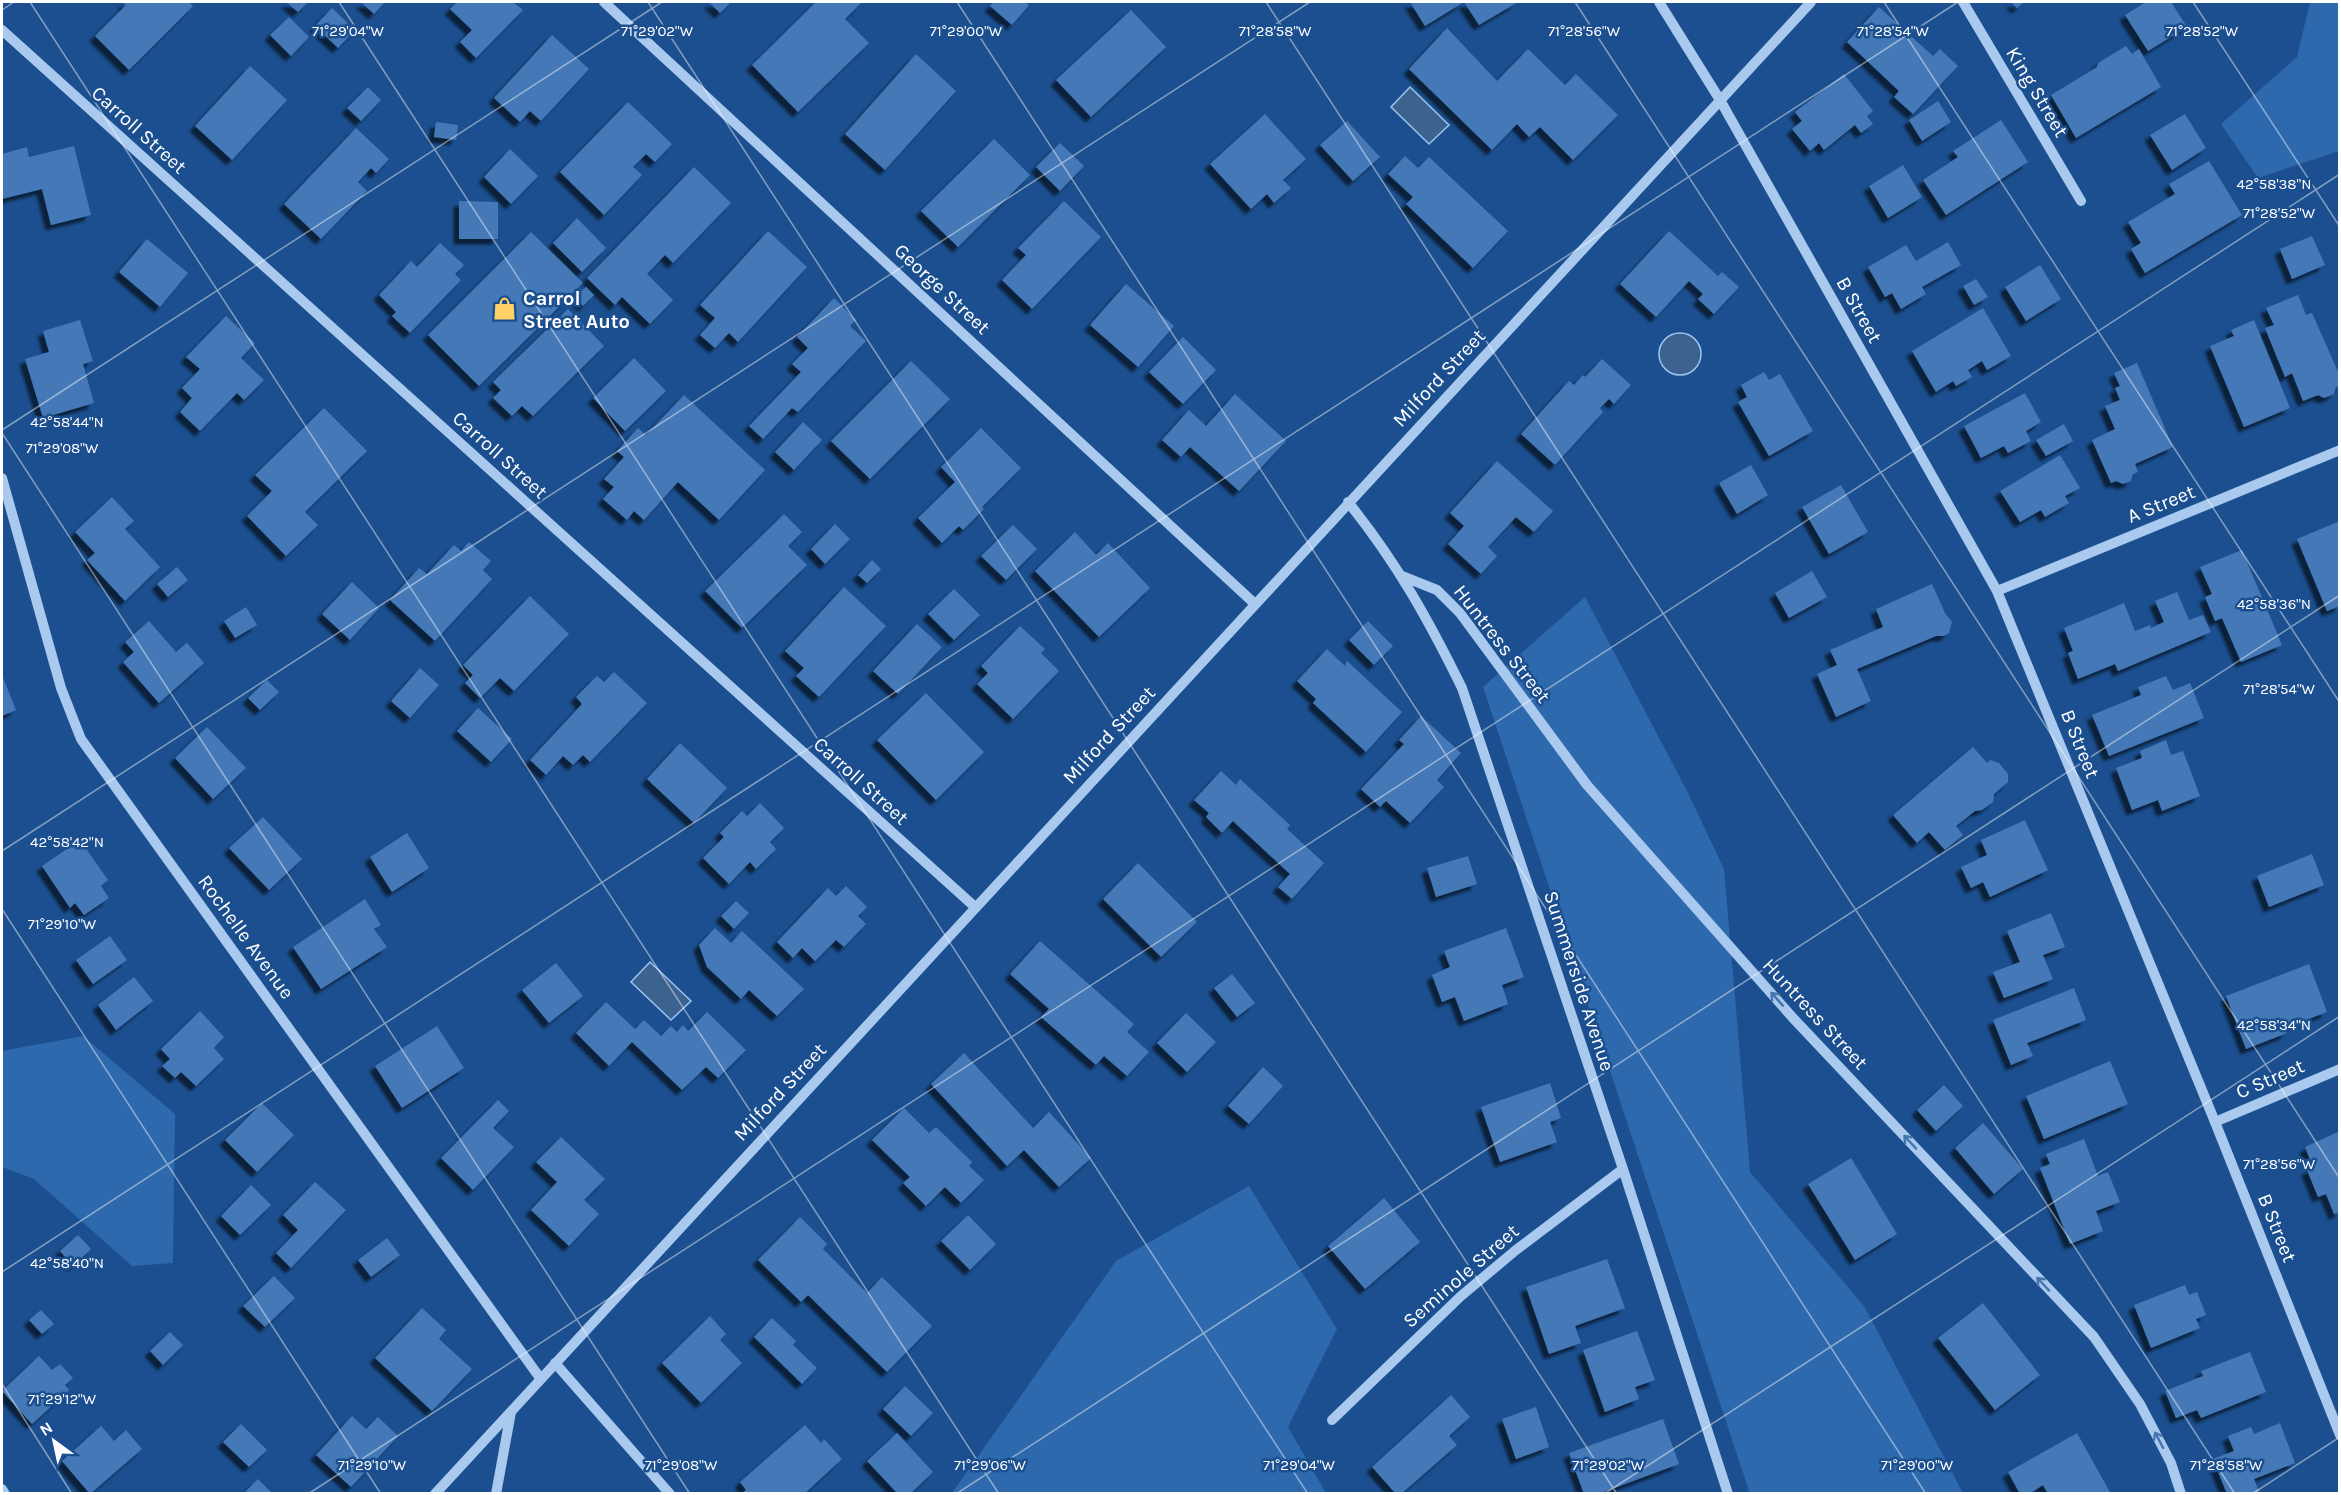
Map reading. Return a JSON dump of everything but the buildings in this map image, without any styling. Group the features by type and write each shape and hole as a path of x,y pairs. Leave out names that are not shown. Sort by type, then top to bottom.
{"street":[{"name":"George Street","path":"604,2 1255,604"},
{"name":"B Street","path":"1659,2 1720,100 1997,591 2215,1122 2340,1435"},
{"name":"Milford Street","path":"435,1494 1811,2"},
{"name":"King Street","path":"1963,2 2081,201"},
{"name":"Carroll Street","path":"2,30 975,907"},
{"name":"A Street","path":"1997,591 2340,450"},
{"name":"Rochelle Avenue","path":"2,478 62,688 81,739 540,1378"},
{"name":"Summerside Avenue","path":"1348,502 1402,576 1431,625 1462,688 1623,1168 1728,1494"},
{"name":"Huntress Street","path":"1402,576 1437,590 1460,613 1587,785 1793,1018 2094,1337 2140,1404 2171,1462 2181,1494"},
{"name":"C Street","path":"2215,1122 2340,1069"},
{"name":"Seminole Street","path":"1332,1420 1461,1296 1516,1250 1623,1168"},
{"path":"555,1363 670,1494"},
{"path":"496,1494 511,1412"},
{"path":"2,1489 5,1494"}],"shaded area":[{"path":"2310,2 2339,2 2339,151 2258,178 2221,124 2297,57"},
{"path":"1410,87 1449,125 1429,144 1391,107"},
{"path":"1680,333 1695,339 1701,354 1695,369 1680,375 1665,369 1659,354 1665,339"},
{"path":"1585,597 1687,791 1724,869 1750,1172 1864,1306 1963,1493 1750,1493 1749,1491 1483,687"},
{"path":"650,962 691,1001 671,1020 631,982"},
{"path":"83,1036 175,1114 173,1263 132,1266 34,1179 2,1167 2,1051"},
{"path":"1249,1186 1337,1329 1288,1427 1326,1493 952,1493 1116,1261"}],"place":[{"name":"Carrol Street Auto","path":"505,309"}]}
